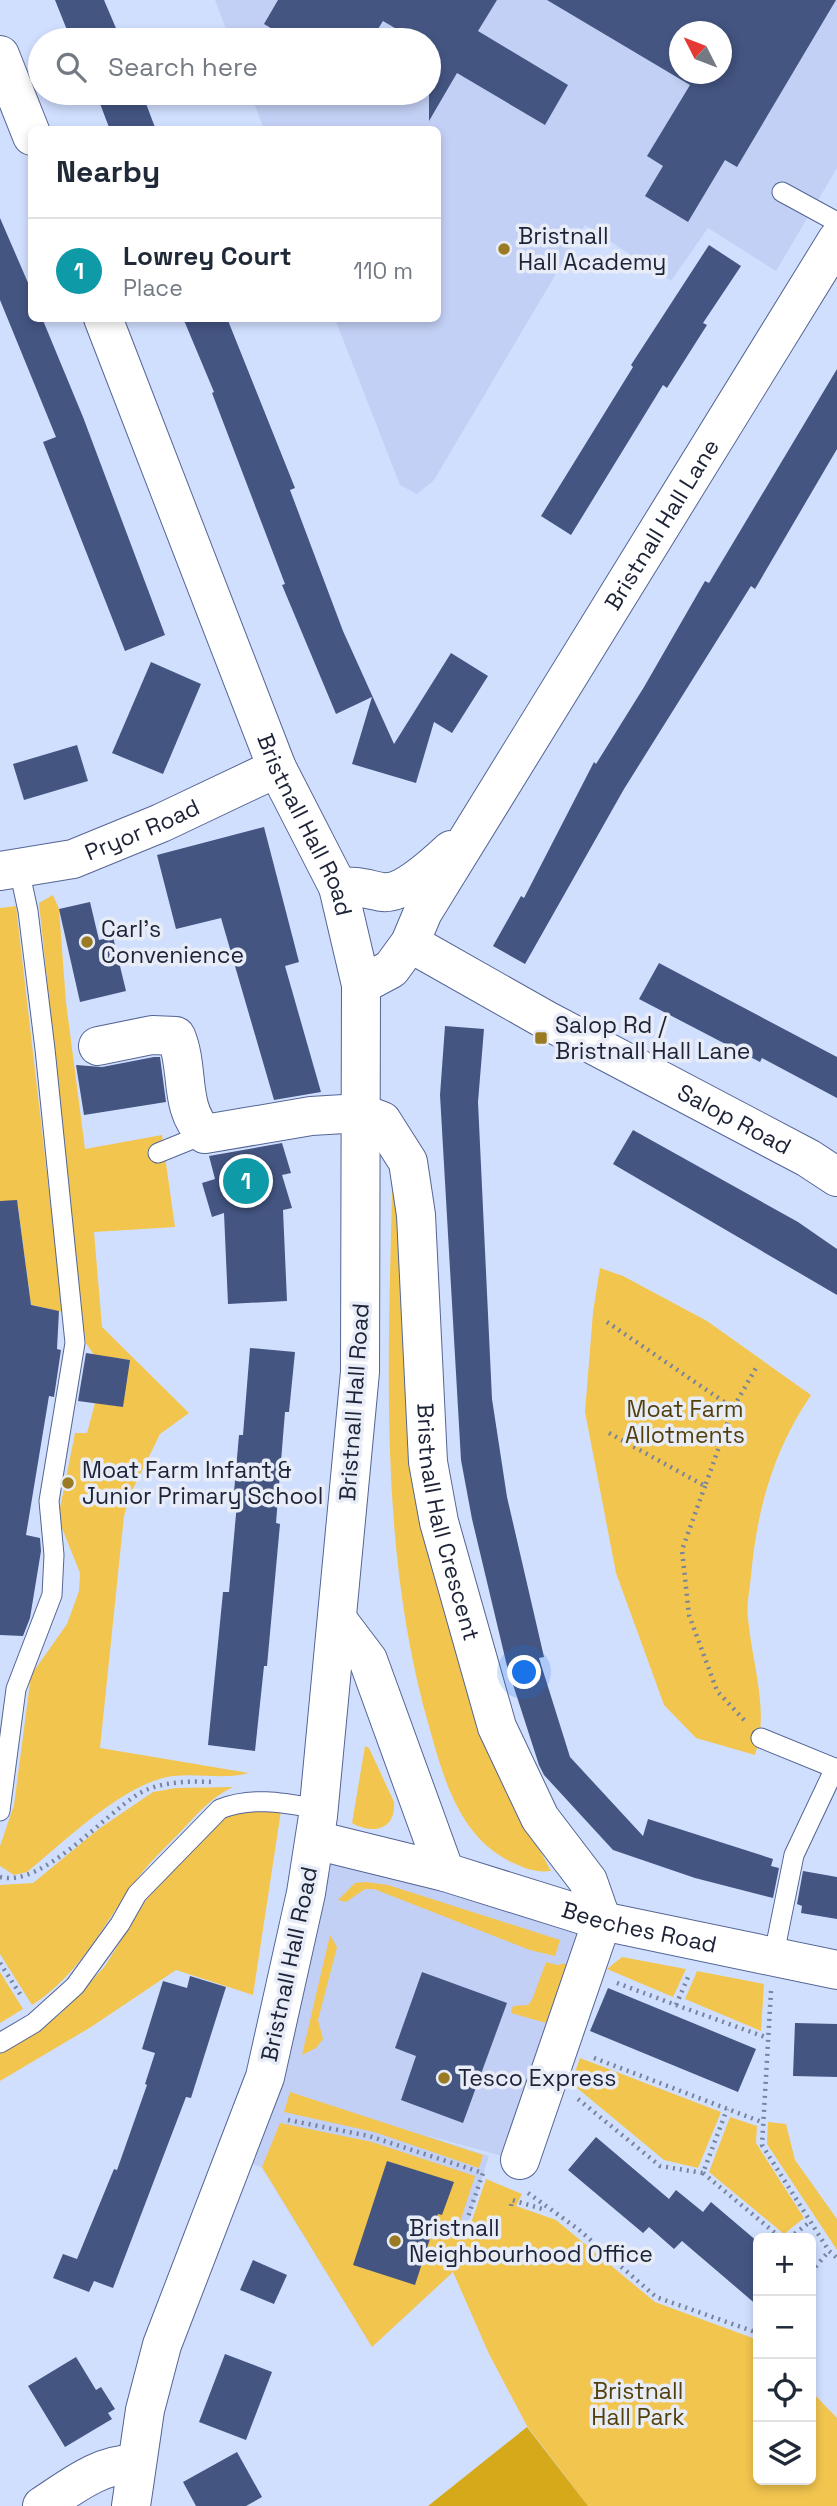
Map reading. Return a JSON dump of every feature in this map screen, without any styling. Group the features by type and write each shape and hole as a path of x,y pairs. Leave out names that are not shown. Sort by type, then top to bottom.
{"street":[{"path":"0,55 28,126"},
{"name":"Bristnall Hall Lane","path":"361,985 391,969 837,240"},
{"name":"Bristnall Hall Road","path":"105,322 277,768 338,887 361,985 360,1372 317,1824 278,2023 253,2111 162,2345 145,2410 135,2463 131,2506"},
{"name":"Pryor Road","path":"10,870 81,856 161,823 277,768"},
{"name":"Bristnall Hall Lane","path":"383,892 430,870 488,809"},
{"path":"338,887 353,885 383,892"},
{"name":"Salop Road","path":"383,892 408,911 413,934 546,1020 808,1158 837,1177"},
{"path":"98,1046 152,1035 176,1037 186,1075 189,1113 205,1134 311,1116 361,1113"},
{"name":"Bristnall Hall Crescent","path":"361,1113 382,1121 408,1162 416,1215 428,1462 439,1522 479,1671 497,1727 520,1778 540,1818 588,1881 602,1921"},
{"path":"337,1619 368,1660 445,1872"},
{"name":"Beeches Road","path":"317,1824 445,1872 602,1921 773,1959 837,1970"},
{"path":"506,2174 602,1921"},
{"path":"42,2506 92,2475 109,2468 135,2463"}],"lane":[{"path":"782,192 837,222"},
{"path":"0,1811 16,1689 52,1595 54,1555 49,1501 75,1343 43,1035 10,870"},
{"path":"158,1153 205,1134"},
{"path":"761,1738 836,1769 794,1855 773,1959"},
{"path":"0,2043 37,2021 90,1967 137,1894 220,1809 238,1802 272,1801 317,1824"}],"path":[{"path":"607,1321 733,1408"},
{"path":"756,1368 733,1408 682,1550 689,1615 717,1691 761,1738"},
{"path":"609,1433 705,1486"},
{"path":"0,1877 11,1879 30,1875 69,1849 119,1808 152,1788 191,1781 225,1782"},
{"path":"773,1959 762,2145 829,2251 837,2258"},
{"path":"0,1963 37,2021"},
{"path":"677,2005 692,1968"},
{"path":"609,1980 768,2038"},
{"path":"586,2055 763,2122"},
{"path":"574,2096 660,2166 703,2173 774,2233"},
{"path":"703,2173 727,2109"},
{"path":"253,2111 369,2136 483,2174 506,2174 550,2211 578,2229 656,2297 753,2331"},
{"path":"483,2174 506,2174"},
{"path":"467,2220 483,2174"},
{"path":"511,2206 512,2200 550,2211"},
{"path":"795,2233 810,2221"},
{"path":"816,2266 829,2251"}],"shaded area":[{"name":"Bristnall Hall Academy","path":"215,0 837,0 837,168 776,271 708,228 671,281 585,225 434,480 417,494 400,485 336,322 441,322 441,126 263,126 255,105 441,105 441,28 226,28"},
{"path":"315,1840 602,1921 520,2161 422,2134 489,2156 453,2272 372,2347 262,2168 236,2157"},
{"path":"527,2427 588,2506 428,2506"}],"green space":[{"path":"53,895 59,909 66,1002 85,1149 162,1135 175,1227 94,1232 102,1327 189,1413 160,1434 131,1493 124,1516 100,1748 249,1773 231,1776 174,1776 155,1780 96,1815 27,1872 14,1875 0,1866 0,1846 14,1805 31,1675 67,1624 79,1591 80,1573 58,1518 75,1433 87,1433 95,1403 130,1360 94,1355 86,1343 39,903"},
{"path":"16,906 63,1312 31,1305 18,1206 0,1207 0,908"},
{"path":"395,1182 439,1589 486,1749 551,1871 535,1871 511,1862 493,1851 467,1822 441,1768 414,1664 402,1597 390,1463 389,1327 392,1192"},
{"name":"Moat Farm Allotments","path":"600,1268 623,1276 707,1321 811,1395 786,1437 777,1459 763,1504 754,1551 748,1613 759,1687 761,1722 755,1755 696,1738 664,1705 616,1573 585,1412 593,1312"},
{"path":"365,1746 369,1748 394,1802 391,1819 382,1828 368,1829 352,1823"},
{"path":"233,1787 207,1805 151,1862 76,1965 49,1993 32,2005 0,1954 0,1885 33,1883 100,1828 153,1792 176,1788"},
{"path":"238,1810 281,1811 253,1995 176,1970 91,2027 0,2081 0,2053 59,2015 105,1966 154,1887 228,1814"},
{"path":"355,1883 388,1885 560,1940 555,1956 530,1950 374,1889 365,1889 346,1902 338,1900"},
{"path":"330,1935 337,1947 318,2020 323,2039 316,2048 302,2055"},
{"path":"622,1957 686,1969 673,1997 607,1969"},
{"path":"546,1962 557,1965 567,1963 546,2023 511,2013 513,2006 528,2005 532,2000"},
{"path":"697,1971 764,1984 761,2031 685,1999"},
{"path":"0,1972 23,2009 0,2023"},
{"path":"580,2058 721,2112 698,2168 664,2160 571,2083"},
{"path":"290,2092 483,2155 479,2168 374,2132 284,2112"},
{"path":"730,2117 757,2126 756,2143 804,2218 783,2233 709,2172"},
{"path":"768,2122 786,2124 795,2160 837,2219 837,2250 767,2144"},
{"name":"Bristnall Hall Park","path":"280,2123 372,2142 475,2176 460,2222 470,2226 486,2179 522,2194 516,2206 556,2220 655,2302 753,2338 753,2485 816,2485 816,2396 837,2418 837,2506 588,2506 527,2426 489,2354 453,2272 372,2347 262,2167"}],"building":[{"path":"55,0 104,0 116,28 66,28"},
{"path":"278,0 497,0 478,31 568,85 545,125 457,73 441,100 441,28 395,28 383,21 379,28 271,28 264,24"},
{"path":"547,0 836,0 737,167 725,160 688,222 645,196 663,166 647,156 688,84 732,84 732,21 669,21 669,73"},
{"path":"101,105 147,105 154,126 108,126"},
{"path":"429,105 438,105 429,121"},
{"path":"0,218 28,283 28,322 44,322 83,417 165,635 125,651 43,442 56,437 0,300"},
{"path":"709,245 741,266 703,323 707,325 667,388 663,385 571,535 541,516 633,367 631,365"},
{"path":"185,322 229,322 295,488 290,490 343,631 394,744 451,653 488,676 452,733 434,722 416,783 352,764 372,697 336,714 282,585 285,584 212,393 214,392"},
{"path":"837,369 837,449 755,589 751,586 624,789 525,964 493,946 521,896 524,898 594,762 596,764 644,687 705,581 709,583"},
{"path":"151,662 201,684 163,774 112,753"},
{"path":"77,745 88,781 24,800 13,764"},
{"path":"264,827 299,962 285,966 321,1092 274,1100 221,918 176,929 157,855"},
{"path":"90,902 99,940 113,937 126,991 80,1002 59,909"},
{"path":"659,963 837,1057 837,1098 762,1058 760,1062 639,999"},
{"path":"445,1026 484,1029 478,1102 492,1399 507,1497 544,1657 539,1658 570,1757 643,1836 648,1819 773,1859 771,1866 779,1868 773,1898 695,1878 613,1850 544,1775 539,1765 507,1666 472,1519 461,1460 440,1095"},
{"path":"160,1057 166,1102 84,1115 76,1065 102,1067"},
{"path":"633,1130 798,1222 837,1249 837,1295 613,1164"},
{"path":"282,1143 291,1173 282,1175 292,1208 283,1210 287,1301 228,1304 224,1213 212,1217 202,1183 215,1179 209,1156"},
{"path":"17,1200 31,1305 59,1311 57,1349 61,1350 54,1397 49,1396 26,1535 40,1538 41,1551 30,1618 23,1636 0,1635 0,1201"},
{"path":"250,1348 295,1352 289,1412 285,1412 276,1523 280,1524 267,1666 264,1666 255,1751 208,1745 223,1592 229,1592 238,1492 234,1492 239,1435 243,1435"},
{"path":"86,1353 130,1360 123,1407 78,1401"},
{"path":"803,1871 837,1877 837,1919 801,1913 802,1906 797,1904"},
{"name":"Tesco Express","path":"422,1972 507,2003 463,2123 401,2100 416,2056 395,2048"},
{"path":"190,1976 226,1987 191,2098 186,2097 113,2288 94,2281 89,2292 53,2278 63,2254 77,2259 114,2169 117,2170 147,2085 145,2084 155,2053 142,2049 163,1981 187,1988"},
{"path":"608,1988 756,2049 738,2092 590,2031"},
{"path":"795,2023 837,2024 837,2077 793,2076"},
{"path":"596,2137 669,2199 676,2190 703,2212 711,2202 753,2238 753,2302 682,2241 674,2249 649,2227 643,2233 568,2170"},
{"name":"Bristnall Neighbourhood Office","path":"387,2161 454,2182 442,2215 438,2214 415,2285 353,2265"},
{"path":"253,2260 287,2275 274,2304 240,2290"},
{"path":"225,2354 272,2372 246,2440 199,2422"},
{"path":"76,2357 96,2390 101,2387 115,2409 108,2413 112,2419 65,2447 28,2386"},
{"path":"237,2452 262,2497 246,2506 196,2506 183,2482"}],"place":[{"name":"Bristnall Hall Academy","path":"504,249"},
{"name":"Carl's Convenience","path":"87,942"},
{"name":"Salop Rd / Bristnall Hall Lane","path":"541,1038"},
{"name":"Lowrey Court","path":"246,1181"},
{"name":"Moat Farm Infant & Junior Primary School","path":"68,1483"},
{"name":"Tesco Express","path":"444,2078"},
{"name":"Bristnall Neighbourhood Office","path":"395,2241"}]}
